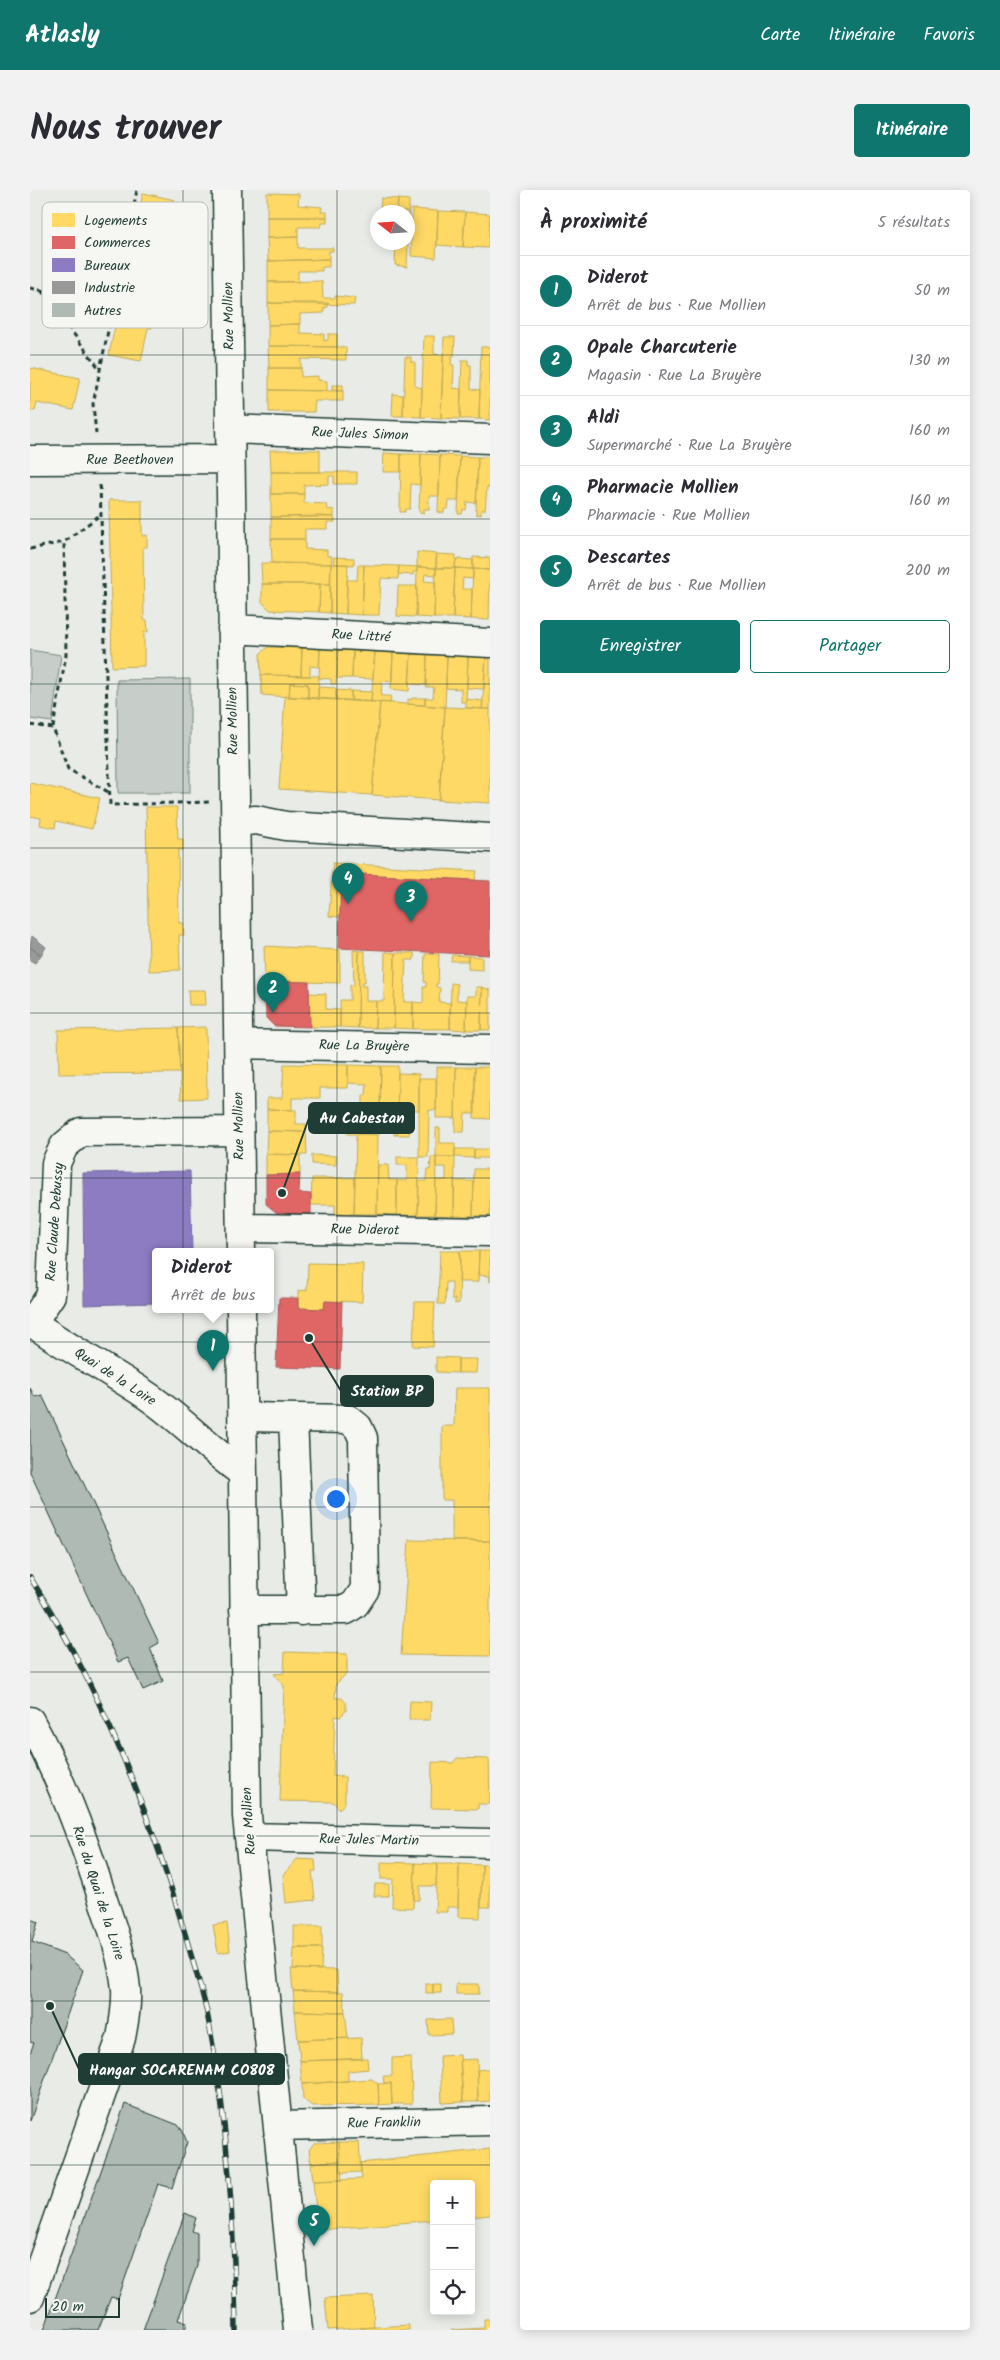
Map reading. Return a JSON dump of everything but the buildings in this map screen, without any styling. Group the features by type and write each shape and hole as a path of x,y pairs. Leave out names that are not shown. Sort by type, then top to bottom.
{"street":[{"name":"Rue Mollien","path":"227,190 241,1240"},
{"name":"Rue Jules Simon","path":"230,429 490,439"},
{"name":"Rue Beethoven","path":"30,460 230,459"},
{"name":"Rue Littré","path":"232,629 490,642"},
{"path":"235,811 256,820 286,826 490,838"},
{"name":"Rue La Bruyère","path":"238,1044 490,1049"},
{"name":"Rue Claude Debussy","path":"31,1322 51,1295 56,1162 64,1146 81,1132 239,1131"},
{"name":"Rue Diderot","path":"241,1240 490,1232"},
{"name":"Rue Mollien","path":"241,1313 244,1610 249,1837 298,2330"},
{"name":"Quai de la Loire","path":"31,1322 150,1397 215,1453 243,1473"},
{"path":"243,1417 348,1419 358,1427 363,1438 365,1590 355,1604 346,1610 244,1610"},
{"path":"293,1418 301,1611"},
{"name":"Rue du Quai de la Loire","path":"30,1721 63,1789 93,1867 113,1930 126,1990 125,2016 121,2038 30,2298"},
{"name":"Rue Jules Martin","path":"249,1837 490,1843"},
{"name":"Rue Franklin","path":"278,2126 490,2121"}],"path":[{"path":"30,288 41,290"},
{"path":"70,328 100,368"},
{"path":"108,328 93,404 99,460 110,805 235,811"},
{"path":"30,549 64,542 101,514"},
{"path":"64,542 66,655 53,728 68,769 110,793"},
{"path":"30,725 53,728"}],"shaded area":[{"path":"30,650 61,655 52,722 30,719"},
{"path":"190,679 190,793 118,793 117,680"}],"railway":[{"path":"30,1577 79,1662 121,1752 172,1890 201,1988 221,2095 229,2173 236,2330"}],"place":[{"name":"Pharmacie Mollien","path":"348,904"},
{"name":"Aldi","path":"411,922"},
{"name":"Opale Charcuterie","path":"273,1013"},
{"name":"Au Cabestan","path":"282,1193"},
{"name":"Station BP","path":"309,1338"},
{"name":"Diderot","path":"213,1371"},
{"name":"Hangar SOCARENAM CO808","path":"50,2006"},
{"name":"Descartes","path":"314,2246"}]}
